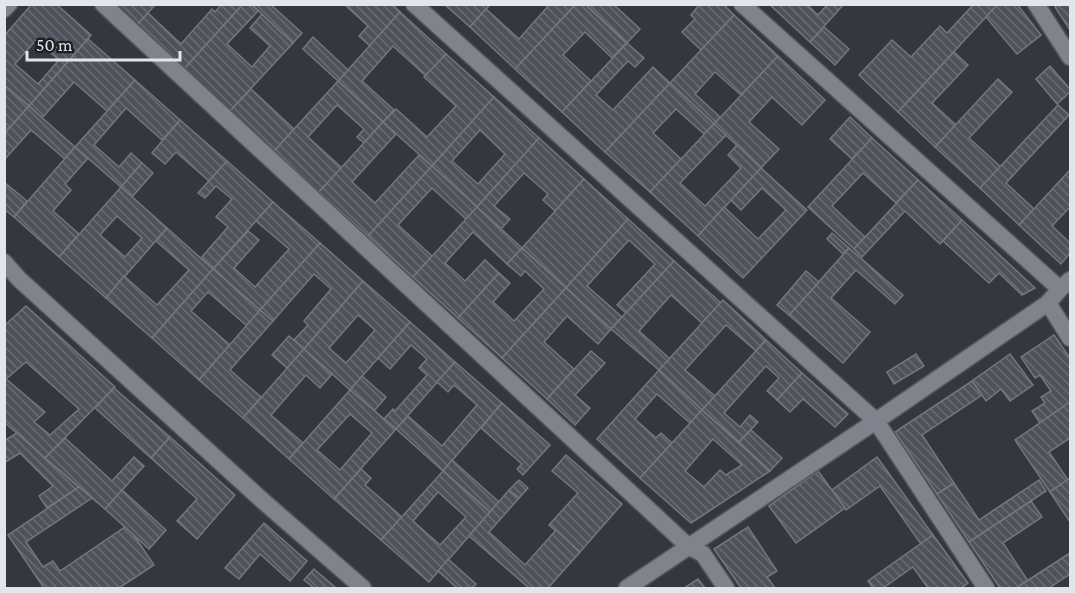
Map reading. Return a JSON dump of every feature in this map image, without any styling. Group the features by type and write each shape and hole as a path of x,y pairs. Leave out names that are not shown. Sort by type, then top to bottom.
{"street":[{"path":"4,9 9,4"},
{"path":"103,4 688,546 703,554 726,588"},
{"path":"414,4 876,421 986,588"},
{"path":"627,588 1048,303 1065,285 742,4"},
{"path":"1036,4 1071,57"},
{"path":"4,262 19,279 263,501 363,588"},
{"path":"1048,303 1071,338"}],"building":[{"path":"32,4 56,4 91,35 29,106 4,85 4,36","holes":["36,40 59,60 38,84 15,64"]},
{"path":"113,4 156,4 136,26"},
{"path":"222,4 243,4 184,69 136,26 148,13 181,44 212,9 215,12"},
{"path":"243,4 251,4 258,11 227,44 252,67 270,46 250,28 262,14 293,43 230,111 184,69"},
{"path":"251,4 270,4 302,33 293,43"},
{"path":"344,4 392,4 400,12 370,46 359,36 368,26"},
{"path":"444,4 488,4 489,6 470,27"},
{"path":"550,4 576,4 515,69 470,27 486,9 519,39"},
{"path":"576,4 585,4 626,43 612,58 585,32 563,55 591,81 562,112 515,69"},
{"path":"585,4 613,4 640,29 627,43"},
{"path":"700,4 723,4 734,15 701,50 682,32 695,19 691,15"},
{"path":"769,4 806,4 818,15 828,4 844,4 810,42"},
{"path":"974,4 998,4 898,112 859,75 892,40 911,57 940,26 947,33"},
{"path":"998,4 1017,4 1041,35 1017,54 986,17"},
{"path":"1060,4 1070,4 1070,30 1055,7"},
{"path":"400,12 446,54 426,76 393,46 362,81 394,110 383,122 338,81"},
{"path":"734,15 778,56 741,95 715,72 695,94 720,117 714,124 670,83"},
{"path":"824,27 849,49 835,65 810,42"},
{"path":"313,37 348,70 338,81 303,49"},
{"path":"88,39 135,80 107,111 74,82 42,118 29,106"},
{"path":"627,43 644,58 635,67 628,61 596,95 613,110 653,67 670,83 605,152 562,112"},
{"path":"954,52 968,65 932,103 956,125 935,147 898,112"},
{"path":"446,54 494,97 432,166 383,122 396,109 427,137 456,106 424,77"},
{"path":"778,56 825,100 802,125 772,97 749,122 779,149 761,168 714,124"},
{"path":"1050,66 1070,89 1070,92 1057,104 1036,79"},
{"path":"998,79 1012,92 969,138 1001,167 980,188 935,147"},
{"path":"135,80 180,120 162,140 126,108 94,145 119,167 131,153 142,163 121,187 75,147"},
{"path":"338,81 383,122 364,143 357,137 364,129 337,105 308,137 342,168 319,192 274,151"},
{"path":"670,83 714,124 704,134 676,109 653,133 681,159 650,192 605,152"},
{"path":"4,85 29,106 8,129 4,126"},
{"path":"251,89 294,129 274,151 230,111"},
{"path":"494,97 539,138 477,207 432,166","holes":["480,130 505,154 478,184 452,161"]},
{"path":"1058,105 1069,115 1006,183 1034,209 1019,225 980,188"},
{"path":"29,106 75,147 65,159 31,130 4,160 4,134"},
{"path":"850,117 872,138 852,159 830,139"},
{"path":"180,120 227,161 209,181 176,152 165,164 152,153"},
{"path":"383,122 396,134 352,182 375,203 419,155 432,166 368,236 319,192"},
{"path":"714,124 726,135 680,183 705,206 741,168 728,155 737,145 761,168 698,236 650,192"},
{"path":"539,138 584,179 555,211 543,200 548,194 524,173 494,206 510,219 501,229 477,207"},
{"path":"872,138 918,180 896,203 863,173 832,206 865,237 854,249 808,207"},
{"path":"75,147 88,158 65,184 71,190 53,211 79,234 59,257 14,217"},
{"path":"227,161 273,202 213,269 201,258 228,227 216,217 232,199 216,186 205,198 198,193"},
{"path":"142,163 153,173 132,197 121,187"},
{"path":"432,166 477,207 466,219 432,188 398,225 432,256 413,277 368,236"},
{"path":"761,168 807,210 743,278 698,236 724,207 758,239 786,210 762,188 741,210 731,200"},
{"path":"1070,170 1070,207 1052,226 1070,243 1070,253 1061,264 1019,225"},
{"path":"584,179 628,219 566,288 522,248"},
{"path":"918,180 962,220 940,244 905,211 862,257 854,249"},
{"path":"4,182 27,201 14,217 4,209"},
{"path":"121,187 167,228 106,298 59,257","holes":["117,216 142,238 125,257 100,235"]},
{"path":"273,202 320,243 260,310 213,269 248,231 259,240 234,268 255,287 289,249 256,221"},
{"path":"477,207 522,248 507,264 473,232 445,263 465,281 485,260 499,273 458,318 413,277"},
{"path":"628,219 674,261 626,313 617,305 655,264 629,240 587,286 622,317 611,329 566,288"},
{"path":"962,220 1035,288 1022,295 999,273 989,283 943,241"},
{"path":"167,228 213,269 152,338 106,298 124,276 157,305 189,270 156,241"},
{"path":"832,233 849,248 843,254 827,239"},
{"path":"320,243 363,281 304,349 294,340 308,325 304,321 331,289 314,274 273,321 260,310"},
{"path":"522,248 566,288 502,358 458,318 499,273 510,283 493,302 514,321 544,289 525,271 521,276 507,264"},
{"path":"849,248 903,295 895,304 856,270 831,298 870,332 843,363 789,315"},
{"path":"674,261 721,303 702,323 671,295 639,331 670,359 659,370 611,329"},
{"path":"213,269 260,310 247,326 208,292 191,311 230,345 199,380 152,338"},
{"path":"806,271 819,282 789,315 777,305"},
{"path":"363,281 410,322 350,390 304,349","holes":["358,315 375,330 346,363 329,348"]},
{"path":"566,288 611,329 598,344 567,316 544,342 574,369 547,399 502,358"},
{"path":"723,300 766,340 756,351 726,325 685,370 715,396 702,410 659,370"},
{"path":"26,306 115,387 45,458 4,422 4,326","holes":["26,362 79,409 50,435 34,422 45,412 6,379"]},
{"path":"260,310 273,321 230,370 261,397 243,418 199,380"},
{"path":"410,322 455,362 396,429 384,419 393,409 395,411 427,375 419,368 427,359 411,345 390,369 378,358"},
{"path":"1054,335 1070,358 1070,402 1040,423 1032,411 1045,403 1041,397 1051,391 1040,375 1035,378 1021,357"},
{"path":"289,336 304,349 287,368 272,355"},
{"path":"766,340 802,373 777,400 767,391 779,378 766,366 724,413 740,427 750,415 758,422 739,442 702,410"},
{"path":"304,349 332,374 320,388 306,375 271,415 303,443 289,459 243,418"},
{"path":"591,351 605,363 575,395 590,408 575,425 547,399"},
{"path":"916,354 924,366 894,384 887,372"},
{"path":"1010,354 1033,385 1010,401 1001,389 986,401 972,381"},
{"path":"455,362 502,403 443,471 396,429 408,416 442,446 477,405 454,385 448,392 437,382"},
{"path":"659,370 702,410 690,423 657,394 635,419 656,438 661,433 672,443 640,478 597,439"},
{"path":"802,373 848,414 835,427 803,399 790,412 777,400"},
{"path":"362,376 386,397 374,411 350,390"},
{"path":"972,381 982,395 922,435 954,483 937,494 895,432"},
{"path":"114,388 170,437 151,458 95,408"},
{"path":"350,390 396,429 334,499 289,459","holes":["350,414 372,433 340,470 317,450"]},
{"path":"1070,402 1070,438 1049,452 1068,480 1050,492 1015,440"},
{"path":"502,403 550,445 523,475 517,469 522,464 481,428"},
{"path":"702,410 770,471 691,523 640,478","holes":["713,439 742,465 726,475 720,470 704,487 685,471"]},
{"path":"751,430 782,458 770,471 739,442"},
{"path":"17,433 79,487 47,508 39,496 53,486 20,453 4,463 4,441"},
{"path":"170,437 235,495 197,539 177,521 197,499 151,458"},
{"path":"65,438 112,481 134,457 144,466 105,509 45,458"},
{"path":"566,455 622,504 580,552 549,525 578,493 552,471"},
{"path":"877,457 933,535 921,544 880,486 846,510 832,490"},
{"path":"452,460 499,502 490,512 443,471"},
{"path":"361,469 371,478 365,485 402,517 381,540 334,499"},
{"path":"443,471 490,512 429,582 381,540","holes":["438,492 466,517 440,545 413,521"]},
{"path":"818,471 845,508 796,543 769,506"},
{"path":"1070,478 1070,522 1050,492"},
{"path":"519,480 528,488 519,498 509,490"},
{"path":"1039,480 1046,491 969,542 937,494 954,483 979,520"},
{"path":"79,487 92,498 26,542 43,567 53,561 60,571 125,527 133,534 154,565 119,588 44,588 8,535"},
{"path":"122,490 166,530 149,549 105,509"},
{"path":"509,490 519,498 489,532 525,565 556,530 580,552 548,588 529,588 469,536"},
{"path":"1031,501 1042,517 1003,543 1028,581 1016,588 1000,588 969,542"},
{"path":"264,523 307,561 290,581 260,554 239,579 225,568"},
{"path":"748,527 777,571 767,577 775,588 741,588 714,549"},
{"path":"933,535 968,583 961,588 928,588 913,567 883,588 873,588 868,581"},
{"path":"1070,553 1070,574 1049,588 1016,588"},
{"path":"448,559 476,584 472,588 457,588 438,571"},
{"path":"314,569 336,588 314,588 304,580"},
{"path":"698,579 705,588 684,588"}]}
